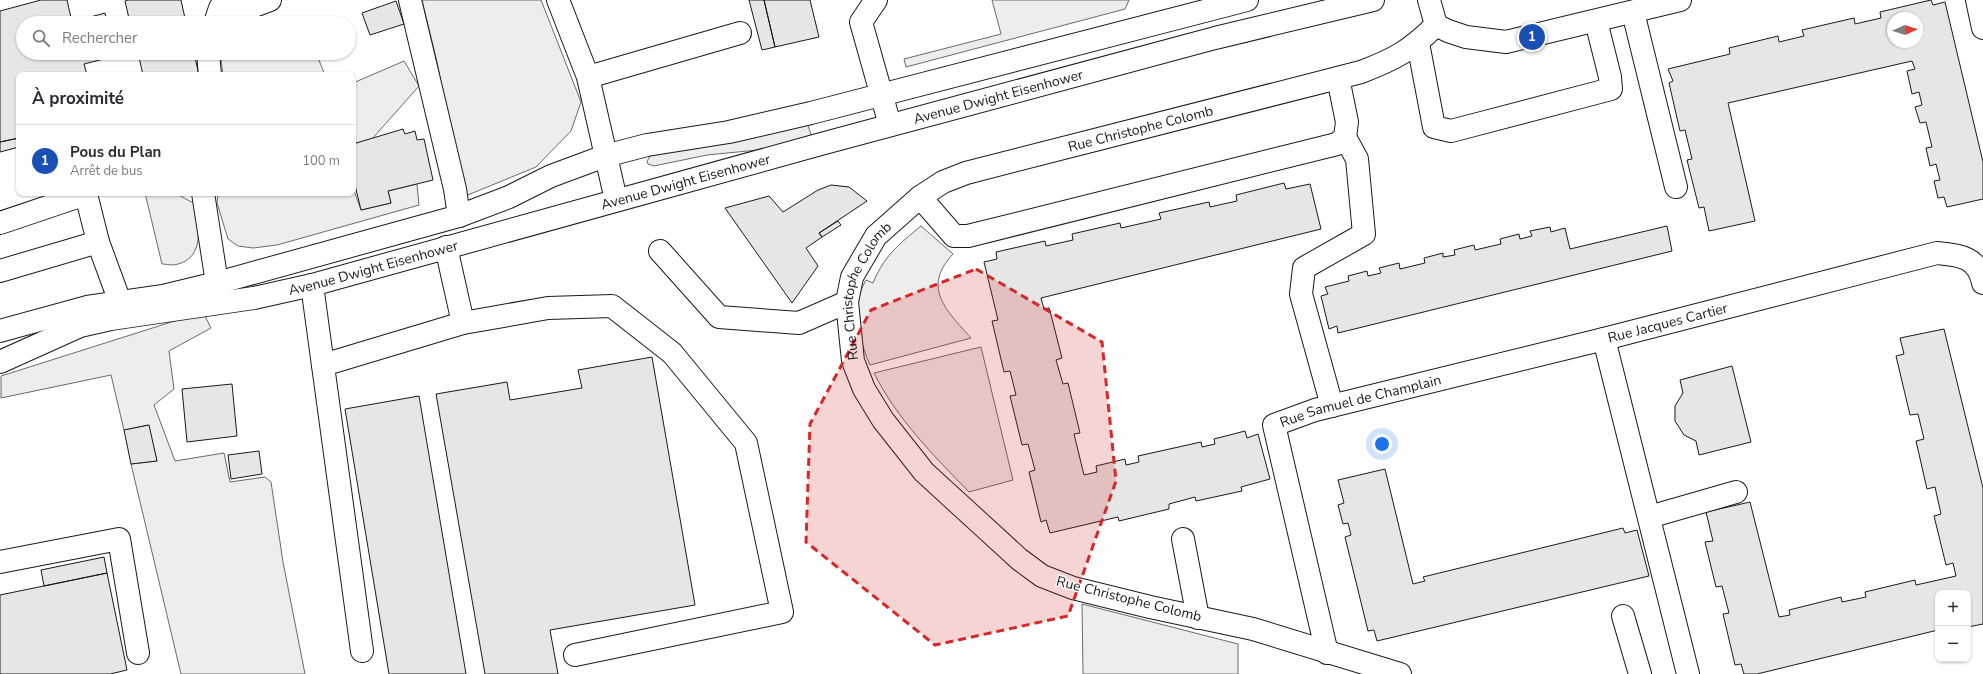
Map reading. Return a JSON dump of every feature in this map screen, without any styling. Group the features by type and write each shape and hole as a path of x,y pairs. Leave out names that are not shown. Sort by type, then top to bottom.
{"street":[{"path":"217,10 254,6 270,0"},
{"path":"410,0 455,189 459,216"},
{"path":"558,0 588,77 616,200"},
{"path":"876,0 861,22 890,125"},
{"name":"Avenue Dwight Eisenhower","path":"0,331 87,307 163,296 217,284 459,216 509,198 551,176 606,156 647,145 729,132 882,95 1247,0"},
{"name":"Avenue Dwight Eisenhower","path":"0,362 80,326 111,319 254,298 312,285 890,125 1215,38 1373,0"},
{"path":"1429,0 1436,25 1448,31 1466,36 1506,42 1680,0"},
{"path":"1977,0 1983,28"},
{"path":"1633,12 1676,187"},
{"path":"1418,43 1434,127 1451,131 1611,89 1610,77 1596,21"},
{"name":"Rue Christophe Colomb","path":"1400,674 1327,653 1253,629 1198,618 1073,588 1042,576 1019,558 924,472 882,420 864,389 853,361 847,302 852,277 876,236 920,197 943,182 966,173 1338,78 1391,61 1418,43 1436,25"},
{"path":"588,77 740,33"},
{"path":"209,60 210,72"},
{"path":"1332,406 1301,294 1304,268 1364,234 1357,159 1345,137 1347,122 1338,78"},
{"path":"920,197 954,236 968,236 1337,144 1345,137"},
{"path":"0,223 80,196"},
{"path":"86,196 98,242 120,302"},
{"path":"203,196 217,284"},
{"path":"0,271 98,242"},
{"path":"446,247 463,323"},
{"path":"660,251 718,317 799,323 847,302"},
{"name":"Rue Jacques Cartier","path":"1688,674 1604,339 1937,253 1962,255 1982,273"},
{"path":"312,285 362,651"},
{"path":"323,365 463,323 548,308 612,306 672,353 746,443 782,612 574,655"},
{"name":"Rue Samuel de Champlain","path":"1327,653 1274,425 1314,410 1604,339"},
{"path":"1649,517 1736,492"},
{"path":"0,562 119,539 138,653"},
{"path":"1183,539 1198,618"},
{"path":"1623,616 1640,674"}],"highlighted area":[{"path":"976,269 1102,342 1116,481 1068,616 935,645 806,542 810,424 871,310"}],"shaded area":[{"path":"422,0 541,0 581,102 571,131 536,167 463,197 437,62"},
{"path":"992,0 1129,0 1125,9 906,67 904,59 1001,34"},
{"path":"221,60 319,60 324,72 223,72"},
{"path":"404,61 419,86 372,139 356,143 356,82"},
{"path":"807,123 812,137 778,148 707,155 654,166 648,164 647,161 651,155"},
{"path":"417,184 419,205 277,245 253,248 238,246 228,239 217,203 218,196 356,196 361,210 391,203 388,191"},
{"path":"146,196 180,196 197,205 199,231 196,248 187,260 176,265 162,264"},
{"path":"921,226 953,254 944,266 939,278 938,288 946,309 971,338 870,365 864,349 858,324 858,306 861,291 866,280 873,283 887,258"},
{"path":"203,312 211,328 169,351 174,389 154,405 175,461 224,453 230,482 265,477 271,482 283,562 305,674 181,674 131,464 157,461 148,425 124,430 111,375 1,398 1,376"},
{"path":"981,347 1013,480 969,492 929,450 893,406 874,373"},
{"path":"1082,604 1238,644 1238,674 1083,674"}],"building":[{"path":"41,0 67,0 71,16 16,16 16,60 100,60 84,64 86,72 16,72 16,139 0,142 0,11"},
{"path":"181,0 184,16 128,16 125,1"},
{"path":"749,0 764,0 775,47 762,50"},
{"path":"764,0 810,0 819,37 775,47"},
{"path":"1931,0 1933,5 1945,2 1983,162 1983,199 1947,207 1944,197 1938,198 1934,181 1940,180 1936,164 1930,166 1926,148 1932,147 1926,122 1920,123 1915,107 1922,105 1919,92 1912,94 1907,71 1915,69 1912,61 1728,103 1755,221 1709,231 1704,207 1699,208 1687,160 1692,159 1685,130 1680,131 1669,83 1673,81 1668,69 1730,54 1729,48 1778,36 1779,42 1804,36 1802,30 1854,18 1855,24 1881,18 1880,12"},
{"path":"396,1 404,24 370,35 362,13"},
{"path":"105,13 106,16 94,16"},
{"path":"140,60 196,60 198,72 142,72"},
{"path":"403,129 405,134 415,131 417,140 424,139 433,180 388,191 391,203 361,210 356,189 356,143"},
{"path":"16,139 16,148 0,152 0,142"},
{"path":"1284,183 1286,189 1310,184 1321,229 1041,298 1044,309 1049,308 1062,358 1056,360 1063,384 1068,383 1080,433 1074,434 1084,475 1097,472 1096,466 1125,459 1126,465 1139,462 1138,456 1201,442 1202,447 1215,444 1214,439 1245,431 1247,438 1258,434 1270,479 1241,487 1242,491 1196,501 1195,497 1169,504 1169,509 1119,521 1118,517 1050,533 1046,520 1041,522 1029,472 1035,470 1028,444 1022,445 1010,396 1016,395 1010,371 1004,372 992,321 998,320 984,262 997,259 996,252 1045,241 1046,246 1073,240 1072,234 1120,223 1121,228 1161,219 1159,213 1209,202 1210,207 1237,201 1236,195"},
{"path":"831,185 849,187 867,201 819,233 822,237 806,248 818,266 792,303 725,208 769,196 783,212 818,190"},
{"path":"838,221 841,225 822,237 819,233"},
{"path":"1667,226 1672,251 1338,333 1337,326 1329,329 1321,296 1328,294 1325,287 1349,281 1348,276 1367,271 1368,276 1381,273 1379,268 1399,263 1400,269 1425,263 1424,258 1443,253 1443,257 1455,255 1454,250 1474,245 1475,250 1501,244 1500,239 1519,234 1520,239 1532,236 1530,231 1550,227 1551,232 1565,228 1570,249"},
{"path":"1944,329 1983,488 1983,624 1971,626 1971,590 1935,590 1935,631 1757,674 1744,674 1741,664 1735,665 1723,614 1729,613 1722,586 1716,587 1705,542 1713,541 1706,512 1750,502 1779,617 1790,615 1789,610 1841,597 1842,602 1866,597 1865,592 1915,580 1916,585 1956,576 1953,563 1946,565 1934,516 1941,514 1935,487 1927,489 1916,441 1924,439 1918,414 1910,415 1896,356 1904,354 1900,338"},
{"path":"652,357 695,605 550,630 558,674 485,674 436,394 507,382 510,400 582,388 578,370"},
{"path":"1732,366 1751,442 1699,455 1696,441 1684,435 1675,421 1675,406 1683,393 1680,380"},
{"path":"232,384 237,436 187,442 182,389"},
{"path":"419,396 466,674 389,674 345,409"},
{"path":"149,425 157,461 131,464 124,430"},
{"path":"259,451 262,474 231,479 228,455"},
{"path":"1385,469 1413,584 1425,581 1423,577 1623,528 1625,533 1637,530 1649,576 1377,641 1374,630 1368,631 1345,537 1351,535 1348,523 1343,524 1338,505 1344,503 1338,480"},
{"path":"104,557 107,573 44,586 41,570"},
{"path":"107,573 127,670 110,674 0,674 0,595"}],"place":[{"name":"Pous du Plan","path":"1532,37"}]}
